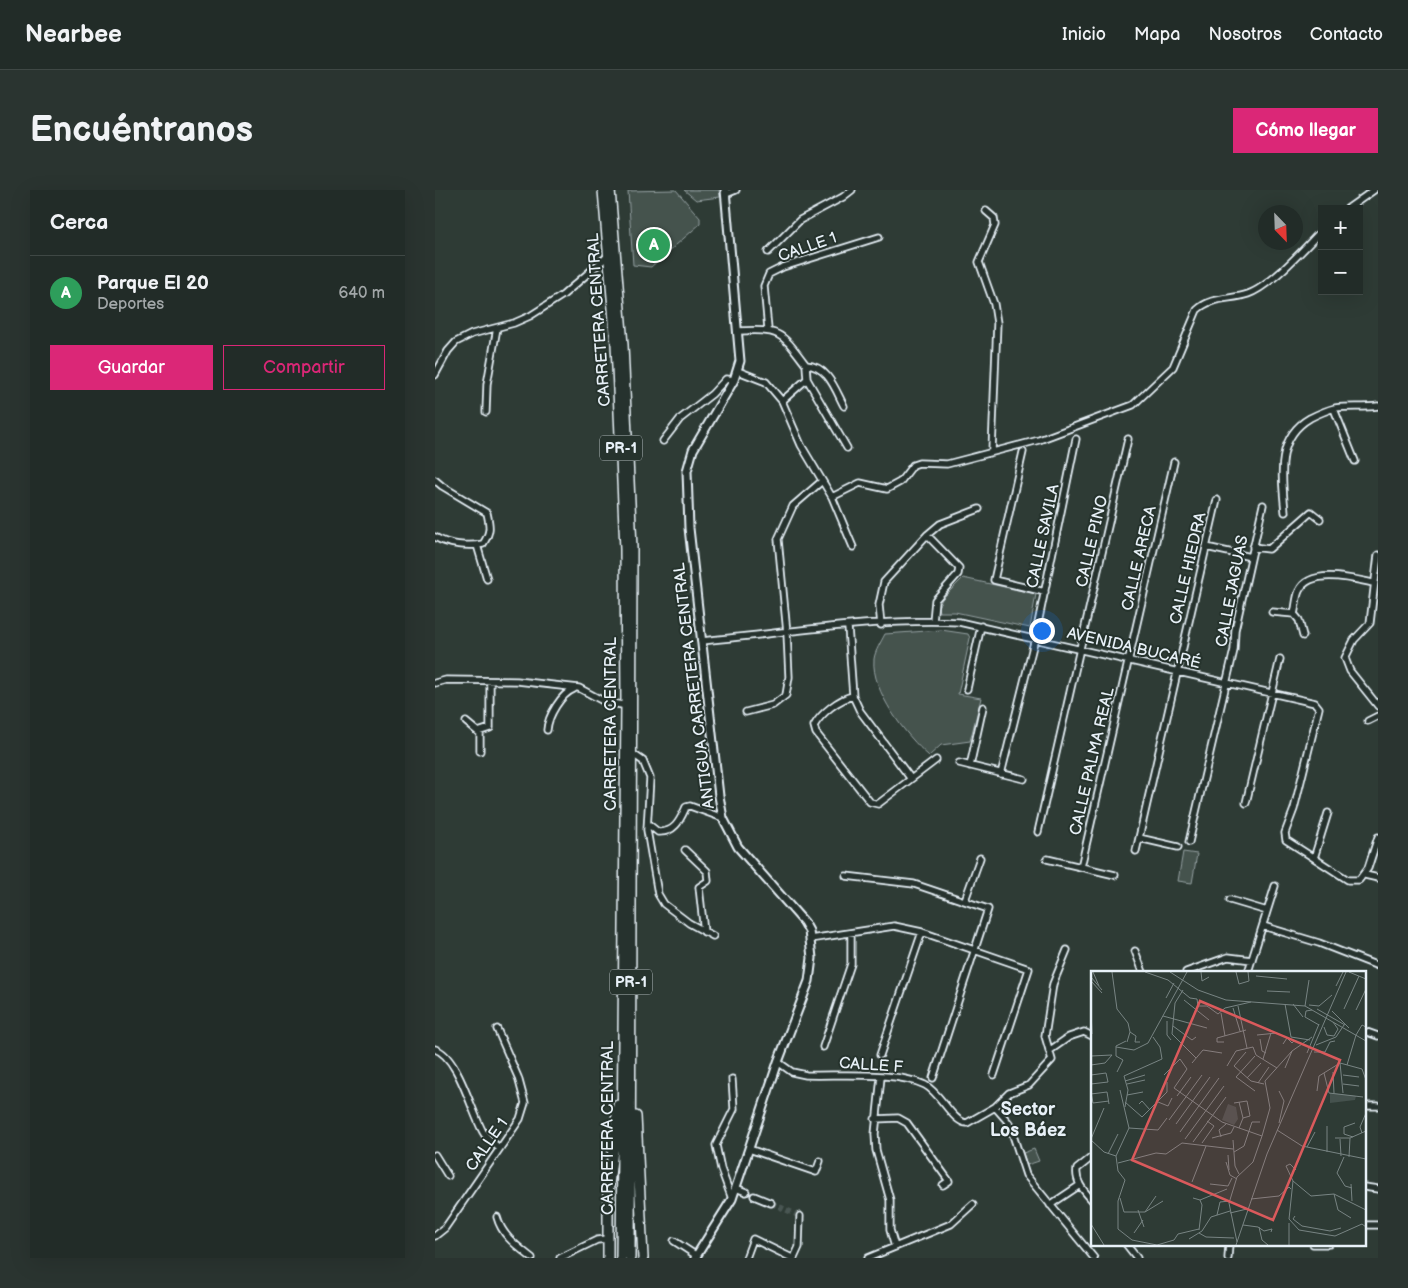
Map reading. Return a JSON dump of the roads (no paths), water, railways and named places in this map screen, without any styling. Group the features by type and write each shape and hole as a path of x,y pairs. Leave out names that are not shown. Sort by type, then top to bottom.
{"highway":[{"name":"CARRETERA CENTRAL","path":"603,190 612,254 630,465 629,706 621,1258"},
{"name":"CARRETERA CENTRAL","path":"611,190 612,254"},
{"name":"CARRETERA CENTRAL","path":"629,706 633,754 630,1258"},
{"path":"631,1080 635,1100 643,1258"},
{"path":"608,1258 608,1194 617,1109 622,1086"}],"street":[{"path":"726,192 736,190"},
{"path":"768,252 800,220 843,197 852,190"},
{"path":"1353,205 1374,190"},
{"name":"ANTIGUA CARRETERA CENTRAL","path":"696,1257 732,1199 778,1062 809,981 813,958 804,922 738,847 723,818 701,641 689,528 687,471 693,450 738,370 739,331 726,192"},
{"path":"986,211 994,218 995,225 979,262 994,304 997,323 992,450"},
{"path":"832,497 860,483 881,488 893,487 913,465 919,462 947,464 992,450 1039,440 1133,405 1173,367 1186,342 1197,310 1217,299 1249,294 1261,287 1296,257 1318,234"},
{"name":"CALLE 1","path":"768,330 764,286 769,274 783,267 879,237"},
{"path":"435,375 448,351 456,342 472,334 514,323 543,308 563,295 612,254"},
{"path":"486,412 487,384 497,328"},
{"path":"739,331 768,330 786,339 807,365 807,379 847,448"},
{"path":"807,365 816,366 829,377 844,406"},
{"path":"738,370 766,382 782,401 801,445 832,497 853,548"},
{"path":"782,401 807,379"},
{"path":"663,441 680,419 712,394 726,380 734,380"},
{"path":"1285,512 1281,475 1287,440 1302,423 1334,409 1378,406"},
{"path":"1334,409 1355,461"},
{"name":"CALLE SAVILA","path":"1001,774 1035,638 1076,439"},
{"name":"CALLE PINO","path":"1038,832 1128,439"},
{"path":"1023,452 994,580 1045,592"},
{"name":"CALLE ARECA","path":"1129,660 1174,462"},
{"path":"435,480 487,513 489,534 483,544 477,545 443,542 435,538"},
{"path":"746,712 773,705 787,695 789,677 787,633 778,539 793,506 822,481"},
{"name":"CALLE HIEDRA","path":"1137,851 1217,500"},
{"name":"CALLE JAGUAS","path":"1189,842 1227,683 1263,505"},
{"path":"881,624 879,604 884,582 927,535 940,524 979,509"},
{"path":"1253,547 1269,549 1311,512 1320,519"},
{"path":"927,535 959,568 958,574 935,600 933,621"},
{"path":"477,545 487,579"},
{"path":"1206,547 1251,557"},
{"path":"1378,555 1373,583 1373,606 1369,622 1354,640 1345,658 1350,672 1378,706"},
{"path":"1294,614 1299,590 1311,581 1337,576 1373,583"},
{"path":"1272,612 1294,614 1299,620 1303,636"},
{"name":"AVENIDA BUCARÉ","path":"701,641 933,621 981,626 1315,703 1319,708 1294,809 1285,834 1285,840 1314,858"},
{"path":"967,689 981,626"},
{"path":"848,627 853,696 860,711 911,779"},
{"path":"1246,803 1280,659"},
{"name":"CALLE PALMA REAL","path":"1081,867 1129,660"},
{"path":"435,683 446,680 517,680 576,688 605,702 629,706"},
{"path":"481,732 490,728 490,681"},
{"path":"547,730 548,720 568,691 576,688"},
{"path":"853,696 846,698 818,718 814,726 816,733 870,802 878,804 936,760"},
{"path":"970,766 983,707"},
{"path":"1368,721 1378,716"},
{"path":"467,722 481,732"},
{"path":"480,751 481,732"},
{"path":"633,754 643,761 650,778 648,824 658,894 664,904 704,932 713,936"},
{"path":"959,764 1024,779"},
{"path":"648,824 659,832 672,829 680,822 686,807 690,806 723,818"},
{"path":"1328,813 1314,858 1348,880 1359,880 1364,876 1378,837"},
{"path":"1139,838 1178,847"},
{"path":"685,850 707,871 708,881 699,887 698,896 704,932"},
{"path":"965,900 980,858"},
{"path":"1047,859 1115,875"},
{"path":"846,876 914,884 988,909 933,1078"},
{"path":"1364,876 1378,878"},
{"path":"1248,971 1275,886"},
{"path":"1230,900 1267,911"},
{"path":"810,940 894,926 922,932 1029,969 994,1075"},
{"path":"1263,926 1319,943 1378,966"},
{"path":"880,1055 922,932"},
{"path":"823,1047 851,964 851,933"},
{"name":"CALLE F","path":"778,1062 792,1072 806,1075 899,1077 926,1085 941,1097 955,1117 964,1123 995,1107 1009,1092 1029,1086 1052,1060 1045,1036 1053,984 1067,950"},
{"path":"1135,951 1143,971"},
{"path":"1189,971 1228,956 1252,960"},
{"name":"CALLE 1","path":"435,1236 445,1228 520,1119 525,1103 518,1077 497,1028"},
{"path":"1049,1051 1073,1035 1084,1032 1091,1036"},
{"path":"1366,1032 1378,1036"},
{"path":"435,1049 443,1051 451,1062 483,1134 499,1148"},
{"path":"881,1077 875,1119 876,1150 890,1200 890,1230 895,1246"},
{"path":"732,1079 734,1108 717,1145 721,1170 732,1199"},
{"path":"995,1107 1009,1123 1026,1175 1094,1258"},
{"path":"875,1119 898,1118 907,1123 949,1181 943,1185"},
{"path":"749,1149 817,1172 820,1161"},
{"path":"435,1155 448,1176"},
{"path":"1091,1158 1077,1169 1080,1185 1091,1199"},
{"path":"1050,1205 1080,1185"},
{"path":"736,1188 746,1192"},
{"path":"754,1196 771,1203"},
{"path":"868,1258 951,1224 973,1204"},
{"path":"497,1216 499,1225 509,1240 532,1258"},
{"path":"746,1258 753,1239 793,1258 799,1247 800,1216"},
{"path":"560,1258 597,1240 608,1239"},
{"path":"674,1241 696,1257"},
{"path":"1128,1246 1137,1258"}],"tunnel":[{"path":"771,1203 800,1216"}],"place":[{"name":"Parque El 20","path":"654,245"}],"district":[{"name":"Sector Los Báez","path":"1028,1120"}]}
